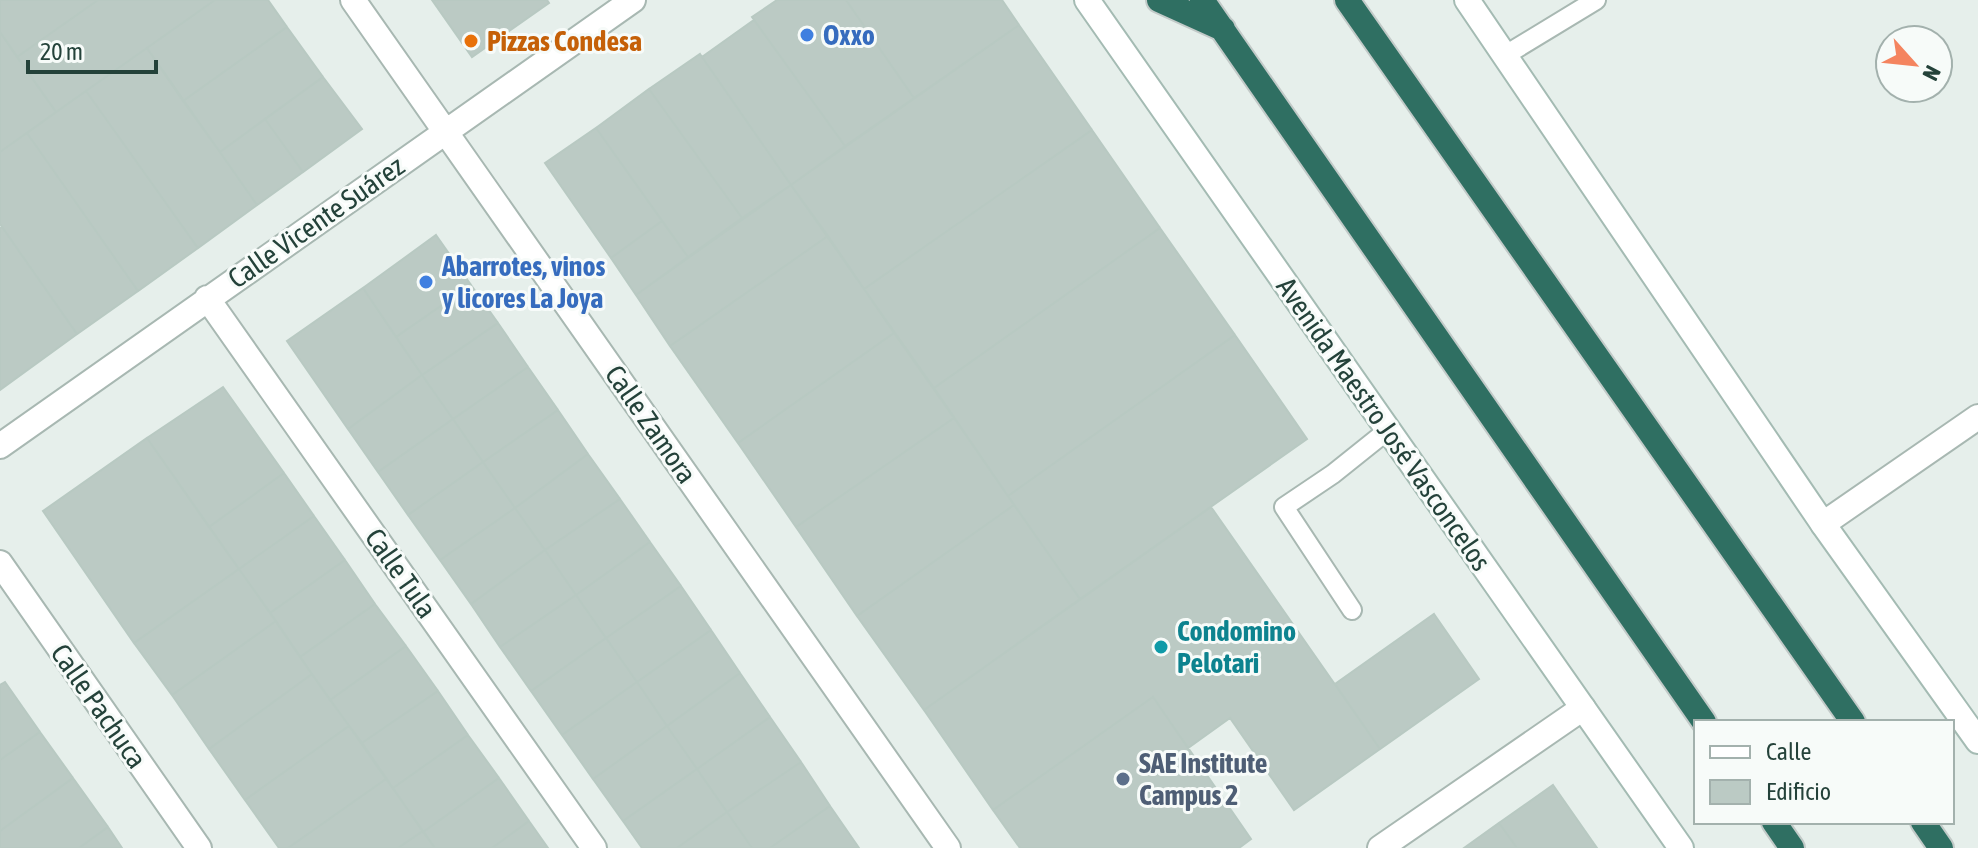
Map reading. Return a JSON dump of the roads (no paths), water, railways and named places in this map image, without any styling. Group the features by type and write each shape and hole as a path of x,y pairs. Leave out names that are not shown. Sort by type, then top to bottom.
{"highway":[{"path":"1159,0 1223,29"},
{"path":"1202,0 1703,720"},
{"path":"1347,0 1852,720"},
{"path":"1775,824 1792,848"},
{"path":"1924,824 1941,848"}],"street":[{"name":"Calle Zamora","path":"353,0 948,848"},
{"name":"Calle Vicente Suárez","path":"0,446 633,0"},
{"name":"Avenida Maestro José Vasconcelos","path":"1087,0 1681,848"},
{"path":"1467,0 1823,524 1978,741"},
{"name":"Calle Tula","path":"207,298 594,848"},
{"path":"1823,524 1978,417"},
{"name":"Calle Pachuca","path":"0,563 199,848"},
{"path":"1380,848 1583,708"}],"lane":[{"path":"1504,56 1596,0"},
{"path":"1352,610 1284,507 1333,474 1388,430"}],"place":[{"name":"Oxxo","path":"807,35"},
{"name":"Pizzas Condesa","path":"471,41"},
{"name":"Abarrotes, vinos y licores La Joya","path":"426,282"},
{"name":"Condomino Pelotari","path":"1161,647"},
{"name":"SAE Institute Campus 2","path":"1123,779"}]}
